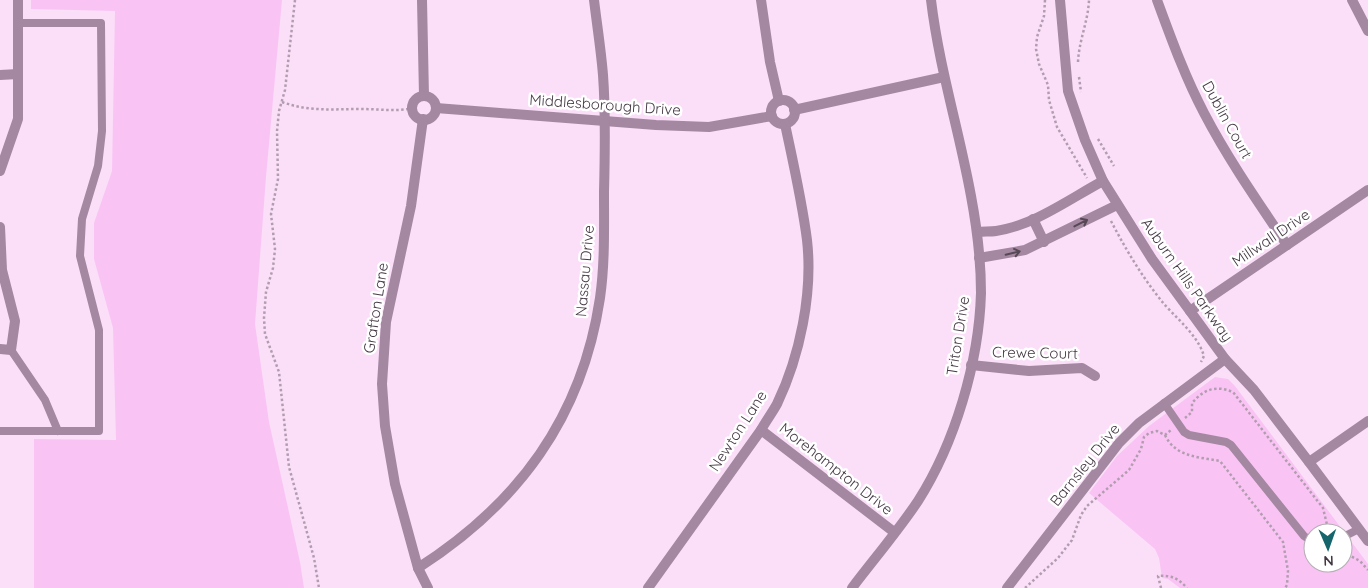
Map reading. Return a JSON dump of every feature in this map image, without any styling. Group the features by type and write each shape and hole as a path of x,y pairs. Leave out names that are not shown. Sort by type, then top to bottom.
{"street":[{"path":"0,171 18,119 18,0"},
{"path":"422,0 424,96"},
{"name":"Nassau Drive","path":"418,568 471,531 519,482 546,445 568,405 592,341 602,281 605,122 603,74 594,0"},
{"path":"761,0 770,62 779,101"},
{"name":"Triton Drive","path":"852,588 918,500 938,465 956,418 971,365 979,314 977,232 971,195 944,77 931,0"},
{"name":"Auburn Hills Parkway","path":"1060,0 1068,91 1084,140 1103,181 1152,259 1225,359 1254,390 1368,541"},
{"name":"Dublin Court","path":"1157,0 1189,82 1203,111 1233,164 1287,245"},
{"path":"1352,0 1368,32"},
{"path":"0,75 18,74"},
{"path":"794,110 944,77"},
{"path":"424,96 432,99 436,108 432,116 423,119 415,115 412,108 417,98 424,96"},
{"path":"783,100 790,103 794,110 793,117 785,124 779,123 772,116 773,105 779,101 783,100"},
{"name":"Middlesborough Drive","path":"436,108 605,122 708,127 772,116"},
{"name":"Grafton Lane","path":"423,119 412,197 386,322 382,364 383,405 389,455 402,512 418,568 428,588"},
{"name":"Newton Lane","path":"648,588 760,430 776,404 795,354 808,286 807,241 785,124"},
{"path":"977,232 996,231 1034,219 1103,181"},
{"name":"Millwall Drive","path":"1190,311 1368,190"},
{"path":"979,258 1011,254 1025,250 1117,205"},
{"path":"1034,219 1044,242"},
{"path":"0,227 2,270 15,321 11,350 0,349"},
{"name":"Barnsley Drive","path":"1007,588 1119,443 1139,423 1164,403 1225,359"},
{"name":"Crewe Court","path":"971,365 1029,371 1082,368 1095,376"},
{"path":"1309,462 1368,421"},
{"name":"Morehampton Drive","path":"760,430 894,532"}],"lane":[{"path":"0,431 99,431 99,330 80,256 82,219 98,166 101,140 101,23 18,23"},
{"path":"11,350 44,400 58,431"},
{"path":"1164,403 1184,432 1193,437 1226,442 1231,445 1303,535"},
{"path":"1353,532 1359,529"}],"path":[{"path":"295,0 285,90 277,131 278,179 271,214 275,249 273,268 266,292 264,318 266,334 279,372 289,467 314,558 319,588"},
{"path":"1045,0 1044,16 1037,37 1038,64 1048,85 1049,100 1056,127 1088,181"},
{"path":"1078,64 1078,46 1086,27 1089,0"},
{"path":"1079,73 1082,98"},
{"path":"282,102 296,108 317,110 398,110 412,108"},
{"path":"1096,135 1114,166"},
{"path":"1111,221 1132,259 1159,298 1190,333 1202,350 1204,356 1200,364"},
{"path":"1165,435 1192,412 1192,403 1204,392 1225,389 1233,392 1323,508 1327,523"},
{"path":"1025,588 1058,558 1072,540 1081,515 1087,506 1129,470 1141,449 1144,437 1149,433 1157,431 1165,435 1168,442 1183,454 1220,461 1283,542 1288,571 1285,588"},
{"path":"1353,557 1360,561 1368,570"},
{"path":"1161,588 1158,576 1168,575 1182,582 1187,588"}],"shaded area":[{"path":"31,0 282,0 255,324 269,422 304,588 34,588 34,439 116,440 113,328 94,259 94,223 112,171 115,11 31,9"},
{"path":"1215,377 1228,379 1337,523 1303,523 1303,573 1353,573 1353,544 1368,564 1368,588 1180,588 1168,579 1162,578 1159,558 1155,549 1089,493 1117,456 1149,426"}]}
